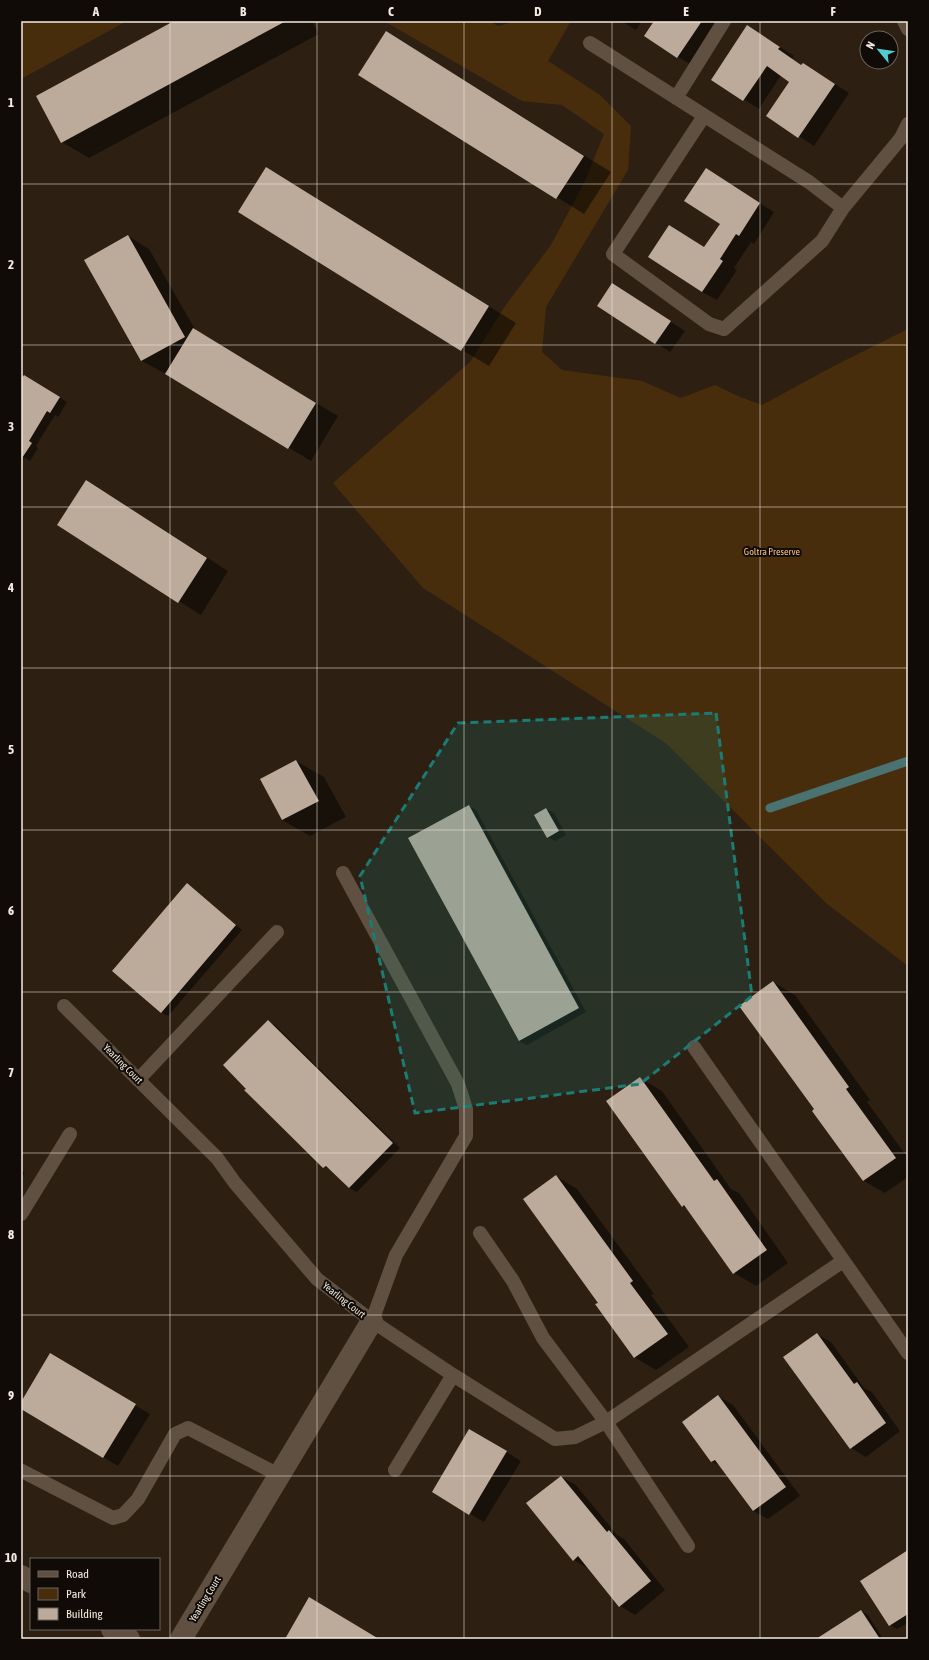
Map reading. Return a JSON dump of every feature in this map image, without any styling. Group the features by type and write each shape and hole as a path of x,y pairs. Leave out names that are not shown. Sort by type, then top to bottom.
{"street":[{"name":"Yearling Court","path":"180,1639 372,1322"},
{"path":"21,1576 30,1581"},
{"path":"114,1630 130,1639"}],"lane":[{"path":"676,98 724,21"},
{"path":"904,21 908,30"},
{"path":"590,43 809,182 843,208"},
{"path":"704,116 613,254 709,324 724,329 822,241 843,208 901,138 908,124"},
{"path":"343,873 458,1084 466,1109 466,1136 396,1255 372,1322 555,1439 575,1437 606,1422 843,1261"},
{"path":"138,1080 277,932"},
{"name":"Yearling Court","path":"64,1006 217,1158 235,1183 317,1279 372,1322"},
{"path":"694,1047 908,1353"},
{"path":"21,1214 70,1134"},
{"path":"480,1233 513,1281 543,1338 606,1422 688,1546"},
{"path":"395,1470 453,1375"},
{"path":"22,1471 113,1518 123,1515 138,1499 176,1434 188,1428 279,1475"}],"highlighted area":[{"path":"716,713 752,996 640,1084 415,1113 360,876 458,723"}],"green space":[{"path":"21,21 127,21 21,79"},
{"name":"Goltra Preserve","path":"384,21 489,21 498,26 516,21 571,21 548,61 600,95 631,126 628,170 546,307 542,352 562,370 642,381 681,398 715,385 740,397 762,405 834,366 908,329 908,966 826,903 667,744 423,588 333,483 470,362 505,306 551,245 585,181 604,134 562,105 522,101"}],"building":[{"path":"174,21 286,21 61,143 36,96"},
{"path":"654,21 702,21 677,58 644,36"},
{"path":"747,25 780,47 778,49 801,65 803,63 835,84 798,138 766,116 789,82 767,66 743,101 711,80"},
{"path":"386,31 584,156 556,199 358,75"},
{"path":"266,167 489,306 461,351 238,212"},
{"path":"706,168 760,203 739,236 736,234 720,259 723,261 702,292 648,257 669,225 704,247 720,224 684,201"},
{"path":"128,235 185,337 141,361 84,260"},
{"path":"612,283 671,321 655,344 597,306"},
{"path":"193,328 316,403 288,449 165,374"},
{"path":"24,375 60,397 50,413 47,411 29,441 32,443 22,458 21,379"},
{"path":"86,480 207,558 178,603 57,525"},
{"path":"296,760 319,801 282,820 260,779"},
{"path":"469,805 579,1008 519,1041 408,838"},
{"path":"546,808 559,831 547,838 534,815"},
{"path":"187,883 236,925 161,1013 112,971"},
{"path":"773,981 849,1087 846,1089 896,1158 863,1181 812,1111 814,1109 739,1006"},
{"path":"268,1020 393,1143 349,1188 326,1166 323,1168 244,1090 246,1089 223,1065"},
{"path":"640,1077 714,1181 717,1179 767,1250 733,1274 684,1205 682,1207 606,1101"},
{"path":"556,1175 633,1281 630,1283 668,1334 634,1358 595,1304 598,1303 523,1199"},
{"path":"817,1333 854,1384 857,1382 886,1423 850,1449 783,1357"},
{"path":"50,1353 136,1404 103,1458 21,1409 21,1402"},
{"path":"718,1395 786,1487 753,1511 715,1460 711,1462 682,1422"},
{"path":"469,1429 507,1451 469,1515 432,1492"},
{"path":"561,1476 607,1532 609,1530 651,1581 619,1607 578,1556 573,1561 526,1503"},
{"path":"908,1550 908,1614 889,1626 860,1581"},
{"path":"309,1597 379,1639 285,1639"},
{"path":"861,1610 880,1639 816,1639"}],"waterway":[{"path":"770,808 908,761"}]}
